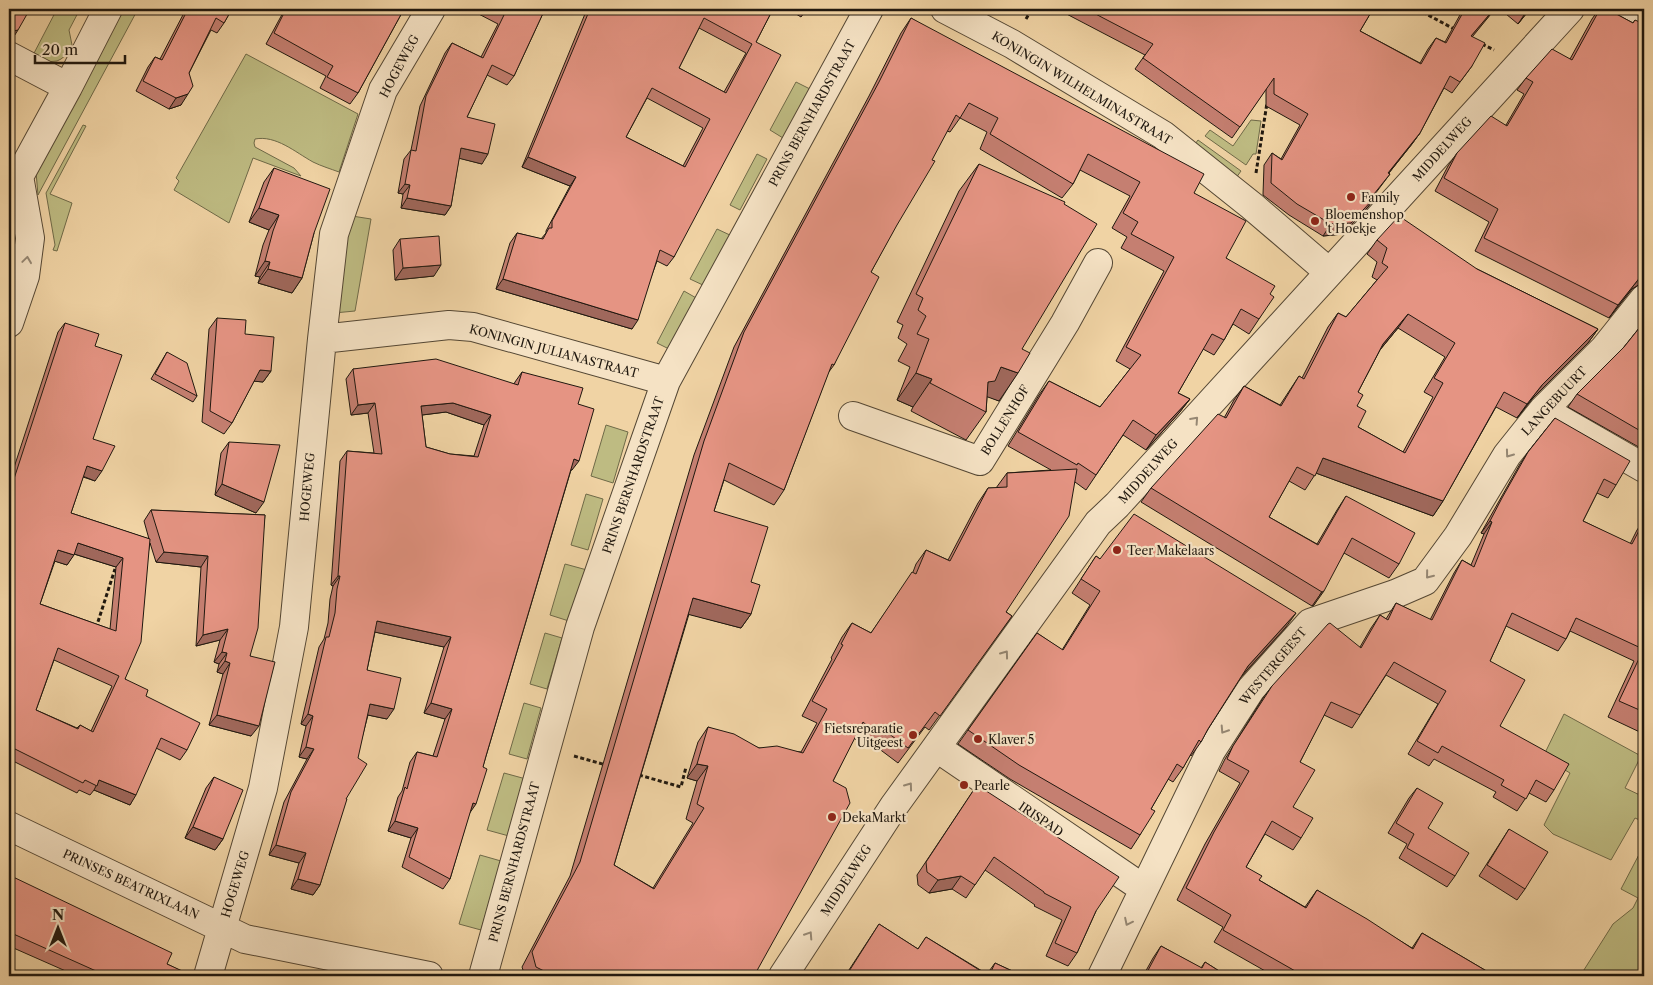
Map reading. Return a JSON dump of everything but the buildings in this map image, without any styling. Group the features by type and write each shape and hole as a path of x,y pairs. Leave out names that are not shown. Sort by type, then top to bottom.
{"street":[{"path":"9,323 25,276 30,238 14,185 108,9"},
{"name":"HOGEWEG","path":"208,976 263,788 294,627 334,234 384,90 431,9"},
{"name":"PRINS BERNHARDSTRAAT","path":"483,976 580,627 666,381 869,9"},
{"name":"KONINGIN WILHELMINASTRAAT","path":"945,9 1012,44 1163,135 1252,206 1328,272"},
{"name":"MIDDELWEG","path":"783,976 894,806 1098,523 1117,505 1570,9"},
{"path":"1615,9 1644,24"},
{"path":"9,56 68,87"},
{"path":"1387,210 1410,226"},
{"name":"BOLLENHOF","path":"853,416 980,461 1065,323 1098,263"},
{"name":"LANGEBUURT","path":"1458,536 1507,455 1543,410 1613,338 1644,299"},
{"name":"KONINGIN JULIANASTRAAT","path":"322,339 449,325 473,327 666,381"},
{"path":"1587,325 1613,338"},
{"path":"1543,410 1644,468"},
{"path":"1117,505 1142,520"},
{"name":"WESTERGEEST","path":"1102,976 1211,751 1251,689 1301,618 1395,594 1425,581 1458,536"},
{"name":"IRISPAD","path":"937,748 1144,889"},
{"name":"PRINSES BEATRIXLAAN","path":"9,826 245,939 429,976"}],"path":[{"path":"1417,9 1459,32"},
{"path":"1476,41 1501,54"},
{"path":"1252,206 1268,97"},
{"path":"94,634 115,569"},
{"path":"546,748 609,766"},
{"path":"636,774 680,787 686,767"}],"shaded area":[{"path":"57,9 80,9 69,30 72,45 66,55 57,61 47,62 32,57"},
{"path":"122,9 138,9 38,195 36,172"},
{"path":"246,54 358,114 339,172 313,162 278,142 263,138 255,139 255,147 294,168 301,176 253,158 229,223 174,190 179,181 176,178"},
{"path":"796,82 810,89 783,138 770,130"},
{"path":"1251,120 1261,121 1256,154 1253,154 1246,165 1205,136 1210,130 1233,146"},
{"path":"83,125 86,126 50,194 72,203 57,251 53,250 55,245 46,193"},
{"path":"1198,140 1241,171 1236,178 1193,147"},
{"path":"757,154 767,159 740,210 730,205"},
{"path":"352,216 371,219 355,311 334,313 343,253"},
{"path":"717,229 732,236 705,286 690,279"},
{"path":"684,291 698,299 671,350 657,343"},
{"path":"606,425 628,432 613,483 591,476"},
{"path":"586,494 603,499 588,550 571,545"},
{"path":"565,564 587,570 572,622 550,615"},
{"path":"545,633 562,638 547,689 530,684"},
{"path":"524,703 541,708 527,759 509,754"},
{"path":"1564,714 1641,756 1625,788 1644,797 1644,822 1635,818 1611,860 1553,834 1544,825 1570,773 1543,757"},
{"path":"504,773 526,779 509,836 487,830"},
{"path":"1644,845 1644,976 1587,976 1582,973 1613,924 1633,908 1638,898 1621,889"},
{"path":"480,855 501,861 481,930 459,924"}],"place":[{"name":"Family","path":"1351,197"},
{"name":"Bloemenshop 't Hoekje","path":"1315,221"},
{"name":"Teer Makelaars","path":"1117,550"},
{"name":"Fietsreparatie Uitgeest","path":"913,735"},
{"name":"Klaver 5","path":"978,739"},
{"name":"Pearle","path":"964,785"},
{"name":"DekaMarkt","path":"832,817"}]}
